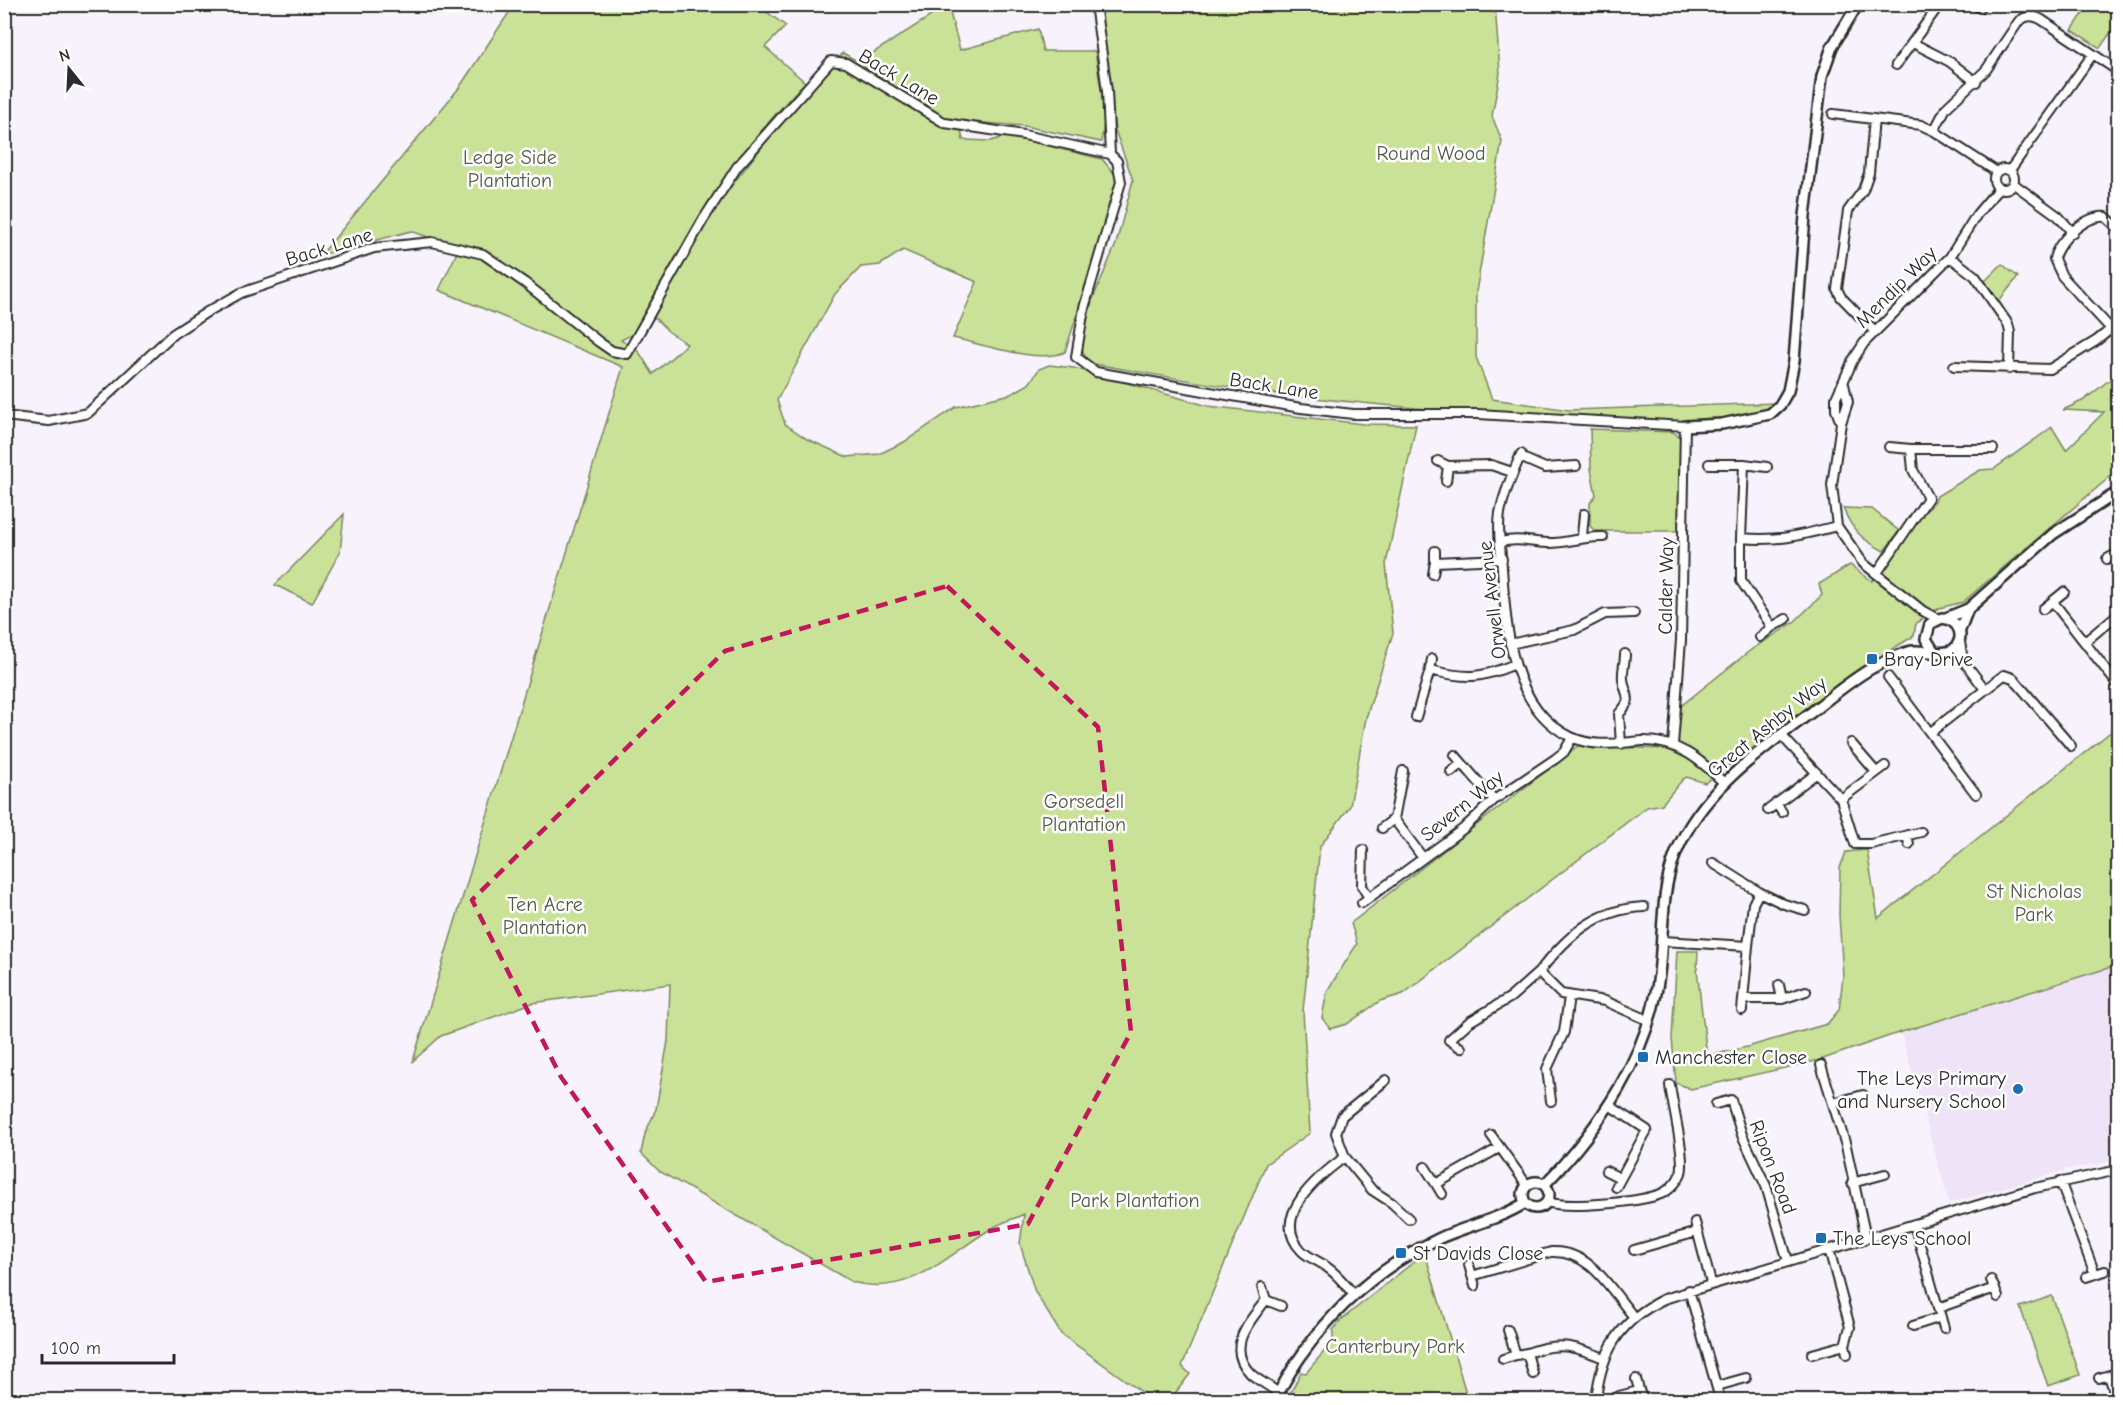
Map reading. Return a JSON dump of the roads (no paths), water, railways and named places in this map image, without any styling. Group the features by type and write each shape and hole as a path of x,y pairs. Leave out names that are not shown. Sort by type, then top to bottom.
{"street":[{"path":"1685,426 1722,424 1770,414 1780,405 1788,391 1794,361 1805,216 1822,76 1832,47 1858,4"},
{"path":"1896,65 1940,4"},
{"path":"1096,11 1107,91 1110,154"},
{"path":"1934,131 1946,108 1976,82 2019,21 2028,16 2042,20 2118,72"},
{"path":"1913,43 1950,62 1976,82"},
{"path":"2010,170 2093,54"},
{"name":"Back Lane","path":"4,416 49,421 88,413 173,334 241,293 374,248 432,242 483,254 525,283 599,342 612,351 627,354 703,220 737,167 831,61 846,63 945,123 1024,135 1110,154 1117,161 1121,182 1084,308 1076,357 1096,372 1301,408 1353,414 1478,414 1685,426"},
{"path":"1833,114 1908,122 1934,131 1997,172"},
{"path":"1874,119 1869,173 1863,190 1848,211 1837,289 1840,297 1874,331"},
{"path":"2003,169 2010,170 2015,177 2014,184 2007,189 1999,188 1994,181 1997,172 2003,169"},
{"path":"2014,184 2058,216 2073,233"},
{"name":"Mendip Way","path":"1844,384 1853,360 1874,331 1950,257 1977,214 1999,188"},
{"path":"2111,329 2056,267 2056,251 2073,233 2096,216 2106,217 2118,228"},
{"path":"1950,257 1975,276 2008,324 2010,332 2009,369"},
{"path":"1954,366 2050,369 2096,341 2118,322"},
{"path":"1844,384 1848,402 1841,423 1833,485 1837,526 1863,563 1923,611 1955,622 1960,630"},
{"path":"1841,423 1836,410 1836,398 1844,384"},
{"name":"Calder Way","path":"1673,745 1682,640 1685,426"},
{"path":"1889,447 1993,449"},
{"path":"1877,573 1928,498 1913,470 1911,449"},
{"name":"Orwell Avenue","path":"1576,466 1545,468 1521,455 1512,472 1500,514 1500,542 1510,644 1515,664 1543,716 1555,728 1572,738 1592,744 1650,741 1673,745 1692,755 1724,783"},
{"path":"1438,461 1448,466 1491,465 1512,472"},
{"path":"1709,464 1744,464 1767,467"},
{"path":"1744,464 1741,581 1772,627"},
{"path":"1446,482 1448,466"},
{"path":"1928,628 1942,619 1968,609 2053,534 2118,492"},
{"path":"1582,536 1584,514"},
{"path":"1741,538 1763,540 1794,538 1837,526"},
{"path":"1500,542 1517,538 1547,543 1582,536 1603,537"},
{"path":"1433,574 1435,551"},
{"path":"2107,559 2118,553"},
{"path":"1435,562 1502,559"},
{"path":"2043,609 2064,592"},
{"path":"2053,602 2086,641 2118,685"},
{"path":"1963,660 1960,630 1968,609"},
{"path":"1923,611 1928,628 1926,639 1934,650 1941,653 1950,652 1963,660 1984,688"},
{"path":"1510,644 1574,630 1605,614 1634,613"},
{"path":"2086,641 2118,614"},
{"path":"1760,637 1786,619"},
{"name":"Great Ashby Way","path":"1544,1185 1609,1105 1630,1067 1648,1020 1657,988 1666,885 1676,852 1696,816 1724,783 1781,735 1869,670 1912,651 1926,639"},
{"path":"1950,652 1960,642"},
{"name":"Great Ashby Way","path":"1912,651 1934,650"},
{"path":"1621,744 1619,714 1628,704 1629,695 1623,678 1625,654"},
{"path":"1416,717 1432,659"},
{"path":"1430,670 1470,678 1487,675 1515,664"},
{"path":"1931,732 1999,676 2013,678 2071,746"},
{"path":"1888,677 1976,794"},
{"path":"1781,735 1840,799 1855,844 1871,844 1921,832"},
{"name":"Severn Way","path":"1362,903 1473,821 1494,800 1564,752 1572,738"},
{"path":"1851,743 1876,772"},
{"path":"1455,755 1494,800"},
{"path":"1451,772 1462,763"},
{"path":"1840,799 1885,765"},
{"path":"1382,828 1394,819 1403,771"},
{"path":"1768,810 1817,773"},
{"path":"1776,803 1782,812"},
{"path":"1394,819 1423,858"},
{"path":"1907,835 1909,844"},
{"path":"1363,850 1362,886 1369,898"},
{"path":"1713,863 1759,892 1784,904 1805,910"},
{"path":"1742,1010 1753,904 1759,892"},
{"path":"1461,1048 1449,1040 1469,1022 1510,997 1539,972 1562,942 1598,918 1615,910 1644,907"},
{"path":"1662,940 1748,946"},
{"path":"1539,972 1556,990 1569,997 1605,1001 1648,1020"},
{"path":"1779,985 1782,999"},
{"path":"1744,999 1782,999 1806,991"},
{"path":"1551,1101 1547,1069 1564,1032 1569,997"},
{"path":"1821,1065 1846,1146 1852,1183 1866,1238"},
{"path":"1386,1080 1339,1120 1336,1138 1346,1157 1372,1190 1392,1203 1408,1219"},
{"path":"1266,1300 1246,1325 1238,1342 1238,1357 1276,1397 1309,1345 1354,1294 1412,1252 1525,1203 1536,1208 1547,1202 1565,1205 1596,1203 1659,1195 1674,1185 1682,1172 1670,1085"},
{"path":"1833,1103 1863,1095"},
{"name":"Ripon Road","path":"1716,1104 1731,1100 1742,1136 1766,1186 1788,1261"},
{"path":"1609,1105 1647,1130 1616,1187"},
{"path":"1491,1135 1527,1185"},
{"path":"1436,1184 1499,1148"},
{"path":"1346,1157 1299,1201 1292,1214 1291,1226 1300,1250 1328,1268 1354,1294"},
{"path":"1425,1167 1442,1194"},
{"path":"1596,1401 1604,1358 1633,1316 1664,1299 1711,1283 2061,1181 2118,1170"},
{"path":"1606,1171 1620,1178"},
{"path":"1852,1183 1885,1174"},
{"path":"2061,1181 2095,1274"},
{"path":"1525,1203 1523,1192 1527,1185 1535,1182 1544,1185 1548,1193 1547,1202"},
{"path":"1695,1222 1711,1283"},
{"path":"1914,1224 1944,1328"},
{"path":"1634,1250 1672,1243 1697,1232"},
{"path":"1829,1249 1850,1327 1845,1345 1847,1354"},
{"path":"1472,1276 1533,1257 1562,1251 1591,1264 1633,1316"},
{"path":"1469,1265 1475,1286"},
{"path":"2086,1277 2105,1270"},
{"path":"1991,1280 1998,1297"},
{"path":"1262,1287 1266,1300"},
{"path":"1938,1308 1995,1288"},
{"path":"1689,1290 1720,1399"},
{"path":"1266,1300 1281,1306"},
{"path":"1913,1326 1941,1317"},
{"path":"1508,1330 1516,1355"},
{"path":"1503,1359 1547,1346 1564,1345 1581,1348 1604,1358"},
{"path":"1812,1354 1845,1345"},
{"path":"1527,1353 1533,1374"},
{"path":"2099,1378 2113,1374 2117,1401"},
{"path":"1636,1378 1641,1401"},
{"path":"1717,1386 1746,1378"},
{"path":"1619,1396 1639,1391"}],"place":[{"name":"Bray Drive","path":"1872,659"},
{"name":"Manchester Close","path":"1643,1057"},
{"name":"The Leys Primary and Nursery School","path":"2018,1089"},
{"name":"The Leys School","path":"1821,1238"},
{"name":"St Davids Close","path":"1401,1253"}],"park label":[{"name":"Round Wood","path":"1431,153"},
{"name":"Ledge Side Plantation","path":"510,168"},
{"name":"Gorsedell Plantation","path":"1084,812"},
{"name":"St Nicholas Park","path":"2034,902"},
{"name":"Ten Acre Plantation","path":"545,916"},
{"name":"Park Plantation","path":"1135,1200"},
{"name":"Canterbury Park","path":"1395,1346"}]}
